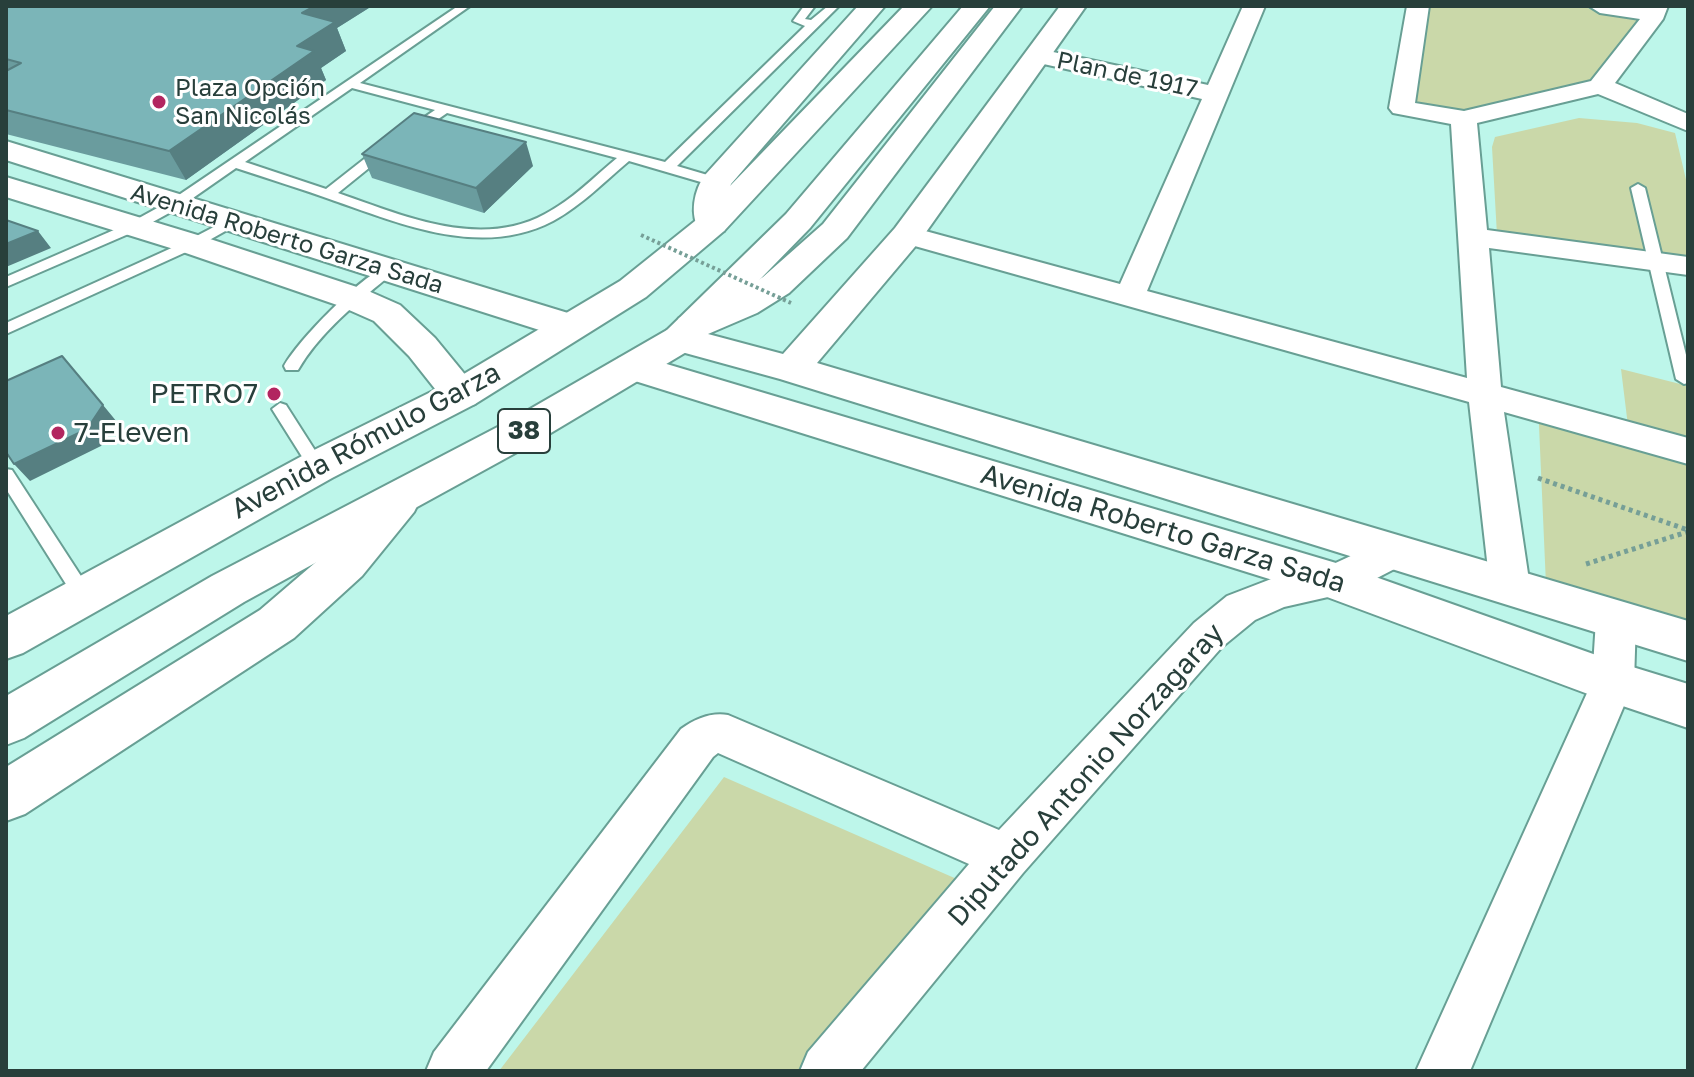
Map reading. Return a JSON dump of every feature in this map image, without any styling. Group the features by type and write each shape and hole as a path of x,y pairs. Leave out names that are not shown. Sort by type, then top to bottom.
{"street":[{"path":"712,224 711,196 716,182 872,6"},
{"path":"686,333 744,305 776,285 835,231 1009,6"},
{"path":"791,369 907,235 924,207 1039,56 1073,6"},
{"path":"1129,298 1254,6"},
{"path":"1418,6 1402,108 1464,119 1600,86 1685,122 1688,148"},
{"path":"1600,6 1656,10"},
{"path":"1600,86 1656,10"},
{"name":"Avenida Rómulo Garza","path":"6,639 317,467 461,394 633,289 712,224 913,12"},
{"name":"38","path":"6,722 228,589 399,500 633,367 686,333 798,221 967,19"},
{"name":"Plan de 1917","path":"1039,56 1215,94"},
{"path":"1464,119 1485,395 1510,587"},
{"name":"Avenida Roberto Garza Sada","path":"6,150 568,326"},
{"name":"Avenida Roberto Garza Sada","path":"6,187 192,244 353,298 387,313 406,329 461,394"},
{"path":"907,235 1688,451"},
{"path":"1471,237 1688,266"},
{"name":"Avenida Roberto Garza Sada","path":"686,333 791,369 1688,641"},
{"name":"Avenida Roberto Garza Sada","path":"633,367 1336,581 1613,682 1688,706"},
{"path":"6,796 277,624 346,563 399,500"},
{"name":"Diputado Antonio Norzagaray","path":"827,1071 1006,857 1208,635 1241,608 1279,592 1336,581 1394,551"},
{"path":"1443,1071 1613,682 1616,620"},
{"path":"453,1071 697,743 707,736 721,733 733,737 1006,857"}],"lane":[{"path":"6,282 135,226 175,204 465,6"},
{"path":"810,6 798,21 813,24"},
{"path":"668,167 834,6"},
{"path":"350,84 716,182"},
{"path":"328,194 386,148 445,109"},
{"path":"234,163 403,219 475,234 497,234 550,218 626,157"},
{"path":"1638,188 1684,379"},
{"path":"6,329 192,244 231,222"},
{"path":"292,366 298,355 353,298 388,270"},
{"path":"280,409 317,467"},
{"path":"6,475 83,595"}],"path":[{"path":"641,235 791,303"},
{"path":"1494,462 1688,531"},
{"path":"1584,564 1688,531"}],"green space":[{"path":"1430,6 1573,6 1644,16 1591,81 1461,113 1410,105"},
{"path":"1579,118 1637,123 1675,133 1688,188 1688,261 1497,235 1492,147 1495,137"},
{"path":"1621,369 1688,386 1688,625 1546,585 1538,403 1628,426"},
{"path":"724,777 975,887 806,1071 499,1071"}],"building":[{"name":"Plaza Opción San Nicolás","path":"6,6 315,6 302,13 335,22 297,46 314,51 169,151 6,110 6,71 21,63 6,59"},
{"path":"414,113 526,142 476,188 362,154"},
{"path":"6,220 38,231 6,244"},
{"name":"7-Eleven","path":"62,356 103,405 87,429 14,464 6,452 6,381"}],"place":[{"name":"Plaza Opción San Nicolás","path":"159,102"},
{"name":"PETRO7","path":"274,394"},
{"name":"7-Eleven","path":"58,433"}]}
